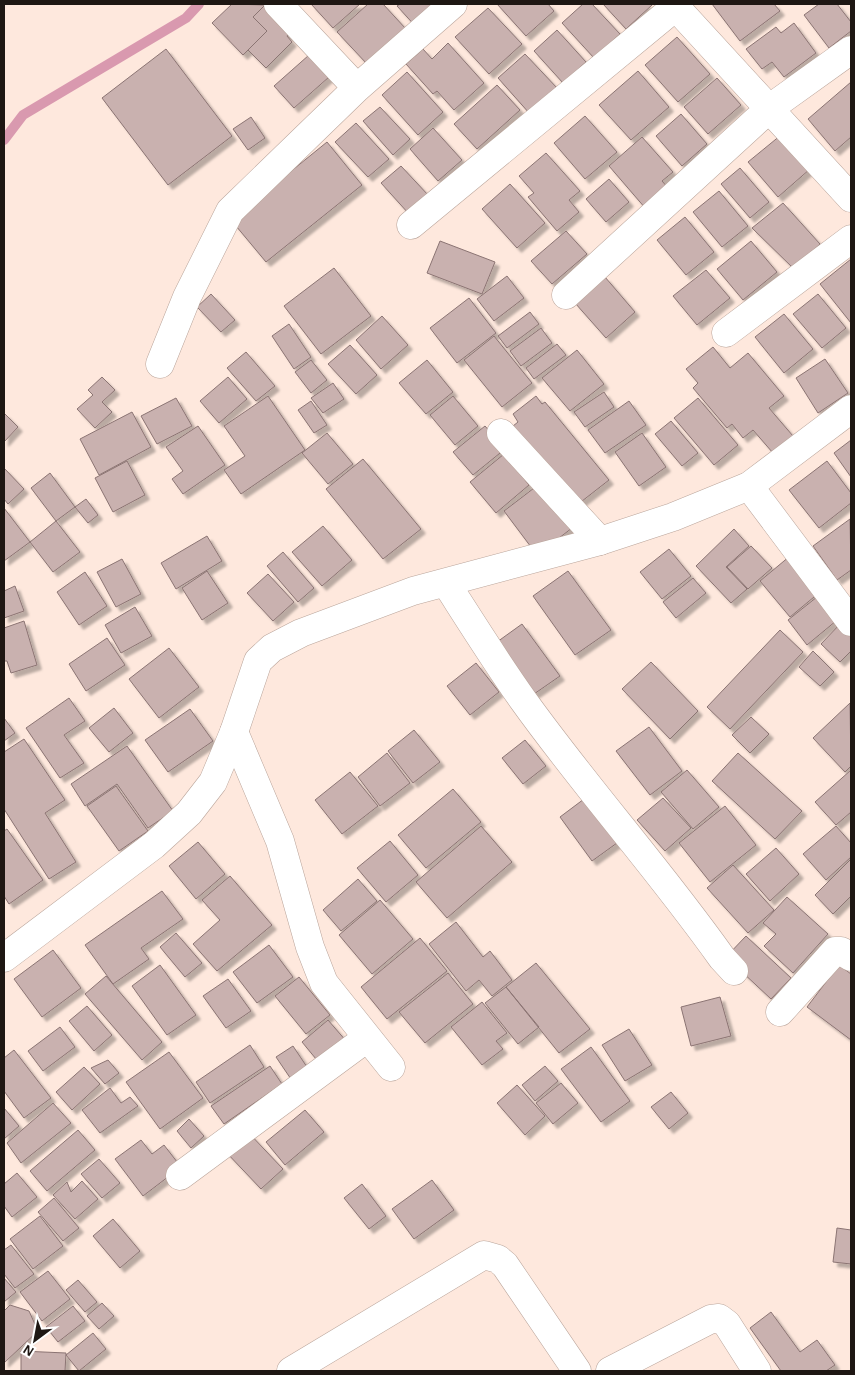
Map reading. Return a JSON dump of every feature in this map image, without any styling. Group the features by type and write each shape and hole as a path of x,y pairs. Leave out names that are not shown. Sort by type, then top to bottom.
{"street":[{"path":"278,4 357,88"},
{"path":"160,364 187,296 230,211 357,88 453,4"},
{"path":"411,225 676,5 851,198"},
{"path":"566,295 770,108 851,50"},
{"path":"726,333 851,238"},
{"path":"4,958 154,845 189,814 213,782 234,732 258,661 272,648 301,633 413,591 657,524 749,486 851,409"},
{"path":"501,433 600,541"},
{"path":"749,486 848,610"},
{"path":"446,582 523,700 734,971"},
{"path":"234,732 280,841 310,947 324,984 391,1067"},
{"path":"780,1012 836,951 841,951 851,957"},
{"path":"180,1176 367,1038"},
{"path":"291,1371 484,1255 498,1259 505,1266 578,1371"},
{"path":"610,1371 711,1319 719,1318 727,1324 757,1371"}],"building":[{"path":"232,4 265,5 253,17 267,31 243,55 212,23"},
{"path":"311,4 360,4 333,28"},
{"path":"368,4 383,4 406,29 367,64 337,32"},
{"path":"400,4 446,4 418,29 397,6"},
{"path":"497,4 548,4 554,11 526,36"},
{"path":"583,4 592,4 620,34 594,58 562,23"},
{"path":"603,4 651,4 652,5 626,29"},
{"path":"712,4 774,4 780,11 740,41"},
{"path":"819,4 837,4 851,22 851,31 829,48 804,15"},
{"path":"265,5 291,31 287,36 292,42 266,68 248,50 267,31 253,17"},
{"path":"488,8 522,44 489,74 455,37"},
{"path":"794,23 816,53 784,77 772,62 762,69 746,49 776,27 781,33"},
{"path":"557,30 586,62 563,83 534,51"},
{"path":"677,37 710,74 678,102 645,65"},
{"path":"448,43 484,83 454,110 437,91 433,94 406,64 423,49 432,59"},
{"path":"166,49 232,136 168,185 102,98"},
{"path":"525,54 558,89 530,114 498,78"},
{"path":"309,55 329,77 294,108 274,86"},
{"path":"638,71 669,107 631,140 599,105"},
{"path":"407,72 443,112 418,135 382,95"},
{"path":"717,78 741,105 708,134 684,107"},
{"path":"851,82 851,137 835,151 808,119"},
{"path":"497,85 520,110 477,149 454,124"},
{"path":"380,107 410,139 393,155 363,121"},
{"path":"681,114 707,144 682,166 656,136"},
{"path":"585,116 617,152 585,179 554,143"},
{"path":"251,117 265,138 248,150 233,129"},
{"path":"356,123 389,159 368,177 335,142"},
{"path":"433,128 462,160 438,181 410,149"},
{"path":"781,135 810,169 778,197 748,162"},
{"path":"642,137 673,172 662,181 669,189 646,209 609,166"},
{"path":"327,142 362,185 266,262 231,220"},
{"path":"546,153 580,191 569,200 579,212 557,231 528,197 534,193 519,176"},
{"path":"401,166 429,196 409,214 381,183"},
{"path":"740,168 769,202 750,218 721,184"},
{"path":"609,179 629,202 606,222 586,199"},
{"path":"510,184 545,223 517,248 482,209"},
{"path":"719,191 748,226 722,247 693,212"},
{"path":"783,203 820,244 794,269 752,228"},
{"path":"685,217 714,252 686,275 657,240"},
{"path":"566,231 587,254 552,284 531,261"},
{"path":"440,241 495,262 482,294 427,273"},
{"path":"751,241 777,272 743,300 717,269"},
{"path":"851,259 851,323 820,284"},
{"path":"334,268 371,316 321,354 284,306"},
{"path":"706,270 730,298 697,325 673,296"},
{"path":"507,276 524,298 494,321 477,299"},
{"path":"605,277 635,312 606,338 575,303"},
{"path":"211,294 235,320 221,332 197,307"},
{"path":"818,294 846,328 822,348 793,314"},
{"path":"469,298 496,333 457,363 430,328"},
{"path":"530,312 539,324 507,348 498,336"},
{"path":"784,314 813,349 784,373 755,337"},
{"path":"382,316 408,345 381,369 356,340"},
{"path":"289,324 311,357 294,369 272,336"},
{"path":"541,328 552,343 521,366 510,351"},
{"path":"494,336 532,383 502,407 464,360"},
{"path":"557,344 566,355 534,379 526,368"},
{"path":"350,345 377,375 356,394 328,364"},
{"path":"713,347 730,368 748,353 784,396 769,408 793,436 773,453 753,430 743,438 732,424 727,428 693,388 698,383 686,369"},
{"path":"577,350 604,384 570,411 542,378"},
{"path":"246,352 275,386 256,401 227,368"},
{"path":"825,359 848,393 818,413 796,378"},
{"path":"311,360 327,380 311,393 295,372"},
{"path":"427,360 453,392 426,414 399,383"},
{"path":"102,377 115,390 102,402 112,412 95,428 77,409 93,395 88,390"},
{"path":"228,377 247,399 219,423 200,401"},
{"path":"333,383 344,399 323,413 311,398"},
{"path":"604,392 614,407 585,427 574,412"},
{"path":"268,396 305,450 241,494 224,470 245,456 224,426"},
{"path":"453,396 478,426 455,445 430,415"},
{"path":"536,396 542,404 545,402 609,480 577,505 513,426 518,422 513,414"},
{"path":"176,398 192,426 157,444 141,416"},
{"path":"698,398 738,445 714,465 674,418"},
{"path":"311,401 327,425 314,433 298,410"},
{"path":"629,401 646,425 605,453 588,430"},
{"path":"132,412 151,447 99,475 80,439"},
{"path":"4,413 18,427 4,442"},
{"path":"671,421 698,453 682,466 655,434"},
{"path":"198,426 225,465 183,494 172,479 183,471 166,447"},
{"path":"485,426 505,449 473,475 453,452"},
{"path":"327,433 353,464 328,484 302,453"},
{"path":"642,433 666,467 639,486 615,452"},
{"path":"851,440 851,477 834,453"},
{"path":"504,454 529,485 496,513 470,482"},
{"path":"363,459 421,529 383,559 326,489"},
{"path":"127,461 145,495 113,512 95,478"},
{"path":"827,461 851,493 851,503 819,528 789,490"},
{"path":"4,468 24,489 8,504 4,499"},
{"path":"50,473 75,507 56,521 31,488"},
{"path":"538,485 572,528 537,555 504,511"},
{"path":"86,499 98,515 88,523 75,507"},
{"path":"4,508 30,542 4,561"},
{"path":"850,519 851,570 837,580 813,546"},
{"path":"56,521 80,552 53,572 30,542"},
{"path":"323,526 352,560 322,586 292,552"},
{"path":"734,529 749,546 726,567 747,589 731,603 696,566"},
{"path":"207,536 222,561 176,589 161,563"},
{"path":"751,546 772,568 748,589 727,567"},
{"path":"669,549 691,576 662,599 640,572"},
{"path":"283,552 314,588 298,602 267,566"},
{"path":"790,556 820,592 790,617 760,581"},
{"path":"122,559 141,594 116,607 97,572"},
{"path":"207,571 228,603 202,620 182,588"},
{"path":"568,571 611,630 575,655 533,596"},
{"path":"85,572 107,606 79,625 57,592"},
{"path":"268,574 294,602 273,621 247,593"},
{"path":"693,578 706,593 676,618 663,602"},
{"path":"15,586 24,611 4,618 4,591"},
{"path":"822,593 842,616 807,645 788,620"},
{"path":"135,607 152,636 121,653 105,625"},
{"path":"24,621 37,665 11,673 7,661 4,661 4,628"},
{"path":"841,623 851,633 851,651 840,662 821,644"},
{"path":"522,624 560,676 534,694 497,642"},
{"path":"780,630 803,652 730,729 707,707"},
{"path":"107,638 125,665 86,691 69,664"},
{"path":"169,648 199,687 159,718 129,679"},
{"path":"813,651 834,672 820,686 799,667"},
{"path":"651,662 698,711 670,739 622,689"},
{"path":"476,663 499,692 470,715 447,686"},
{"path":"69,698 85,721 64,735 84,763 60,778 26,728"},
{"path":"850,703 851,766 845,772 813,738"},
{"path":"114,708 133,733 109,752 89,728"},
{"path":"190,709 213,741 168,772 145,740"},
{"path":"751,717 769,734 750,753 732,735"},
{"path":"4,718 15,733 4,741"},
{"path":"649,727 682,771 650,795 616,751"},
{"path":"414,730 440,762 413,783 388,751"},
{"path":"24,739 65,800 45,813 76,862 49,879 4,809 4,752"},
{"path":"525,740 546,766 523,784 502,758"},
{"path":"127,746 173,811 148,828 117,784 85,806 71,784"},
{"path":"387,753 410,783 380,806 358,777"},
{"path":"738,753 802,811 775,839 712,781"},
{"path":"687,770 719,807 693,829 661,792"},
{"path":"851,770 851,812 836,825 815,802"},
{"path":"350,772 378,806 342,834 315,800"},
{"path":"116,786 148,831 119,851 87,806"},
{"path":"453,789 481,822 426,868 398,835"},
{"path":"663,798 691,828 665,851 637,820"},
{"path":"584,799 617,843 592,861 560,817"},
{"path":"725,806 756,845 710,882 679,843"},
{"path":"481,826 512,862 447,918 416,882"},
{"path":"836,826 851,843 851,857 826,880 803,854"},
{"path":"7,829 43,880 9,904 4,896 4,831"},
{"path":"390,841 418,875 386,902 357,868"},
{"path":"198,842 225,874 196,899 169,866"},
{"path":"776,848 799,874 770,901 746,874"},
{"path":"851,859 851,896 833,914 815,895"},
{"path":"733,865 774,910 748,933 707,888"},
{"path":"230,876 272,925 217,971 193,944 220,920 202,900"},
{"path":"358,879 377,901 341,931 323,910"},
{"path":"162,891 183,919 141,948 149,959 113,984 85,945"},
{"path":"787,897 828,934 793,973 764,946 776,934 763,923"},
{"path":"380,900 413,939 372,974 339,935"},
{"path":"456,922 483,957 490,951 512,980 492,996 479,980 466,991 429,944"},
{"path":"176,933 202,963 185,977 160,947"},
{"path":"746,936 791,978 771,999 726,957"},
{"path":"420,938 447,971 387,1019 361,987"},
{"path":"269,945 293,977 257,1003 233,972"},
{"path":"53,950 81,988 42,1017 14,979"},
{"path":"536,963 590,1029 559,1053 506,987"},
{"path":"160,965 196,1015 167,1035 132,986"},
{"path":"839,965 851,974 851,1040 807,1007"},
{"path":"448,973 473,1004 425,1043 399,1012"},
{"path":"106,976 162,1042 142,1060 85,994"},
{"path":"299,977 330,1015 306,1034 275,996"},
{"path":"228,979 251,1011 226,1028 203,996"},
{"path":"506,987 539,1027 518,1044 485,1003"},
{"path":"720,997 731,1036 691,1046 681,1007"},
{"path":"482,1002 507,1033 496,1041 503,1049 482,1065 451,1027"},
{"path":"87,1006 112,1035 94,1051 69,1021"},
{"path":"328,1020 347,1042 321,1065 302,1042"},
{"path":"60,1027 75,1047 43,1071 28,1051"},
{"path":"629,1029 652,1065 625,1081 602,1045"},
{"path":"250,1045 264,1067 210,1103 196,1082"},
{"path":"293,1046 311,1073 295,1085 276,1057"},
{"path":"591,1047 630,1101 601,1122 561,1069"},
{"path":"14,1050 51,1098 24,1118 4,1091 4,1058"},
{"path":"169,1052 203,1098 160,1129 126,1082"},
{"path":"108,1060 119,1073 105,1084 91,1068"},
{"path":"270,1066 282,1084 224,1124 211,1106"},
{"path":"545,1066 558,1081 535,1101 522,1085"},
{"path":"84,1067 100,1084 72,1110 56,1092"},
{"path":"561,1083 578,1103 553,1124 536,1103"},
{"path":"517,1085 545,1116 525,1135 497,1103"},
{"path":"110,1088 121,1103 130,1097 138,1106 100,1133 82,1110"},
{"path":"671,1092 688,1113 669,1129 651,1107"},
{"path":"53,1103 71,1123 21,1163 7,1143"},
{"path":"4,1108 19,1126 4,1139"},
{"path":"305,1110 324,1132 285,1165 266,1142"},
{"path":"189,1119 204,1136 191,1148 177,1131"},
{"path":"78,1130 95,1150 47,1191 30,1171"},
{"path":"246,1130 283,1169 261,1189 224,1150"},
{"path":"141,1140 152,1154 164,1145 181,1167 143,1196 115,1159"},
{"path":"99,1159 120,1183 102,1198 81,1174"},
{"path":"17,1173 37,1197 12,1217 4,1206 4,1184"},
{"path":"432,1180 454,1210 414,1239 392,1209"},
{"path":"82,1181 98,1199 75,1219 53,1195 67,1182 71,1192"},
{"path":"362,1184 386,1216 369,1229 344,1198"},
{"path":"54,1198 79,1228 63,1241 38,1212"},
{"path":"40,1216 63,1246 33,1269 10,1239"},
{"path":"113,1219 140,1251 120,1268 93,1236"},
{"path":"837,1228 851,1230 851,1264 833,1262"},
{"path":"11,1245 34,1274 15,1288 4,1274 4,1250"},
{"path":"48,1271 70,1299 42,1321 20,1292"},
{"path":"4,1278 16,1292 4,1302"},
{"path":"78,1280 97,1302 85,1312 66,1290"},
{"path":"102,1303 114,1316 99,1329 87,1316"},
{"path":"10,1305 29,1311 38,1331 4,1363 4,1311"},
{"path":"73,1306 85,1321 58,1342 46,1327"},
{"path":"771,1312 800,1352 817,1340 835,1365 826,1371 781,1371 750,1328"},
{"path":"93,1333 106,1349 79,1371 66,1355"},
{"path":"21,1351 66,1353 65,1371 21,1371"}],"waterway":[{"path":"4,140 23,115 186,18 199,4"}]}
